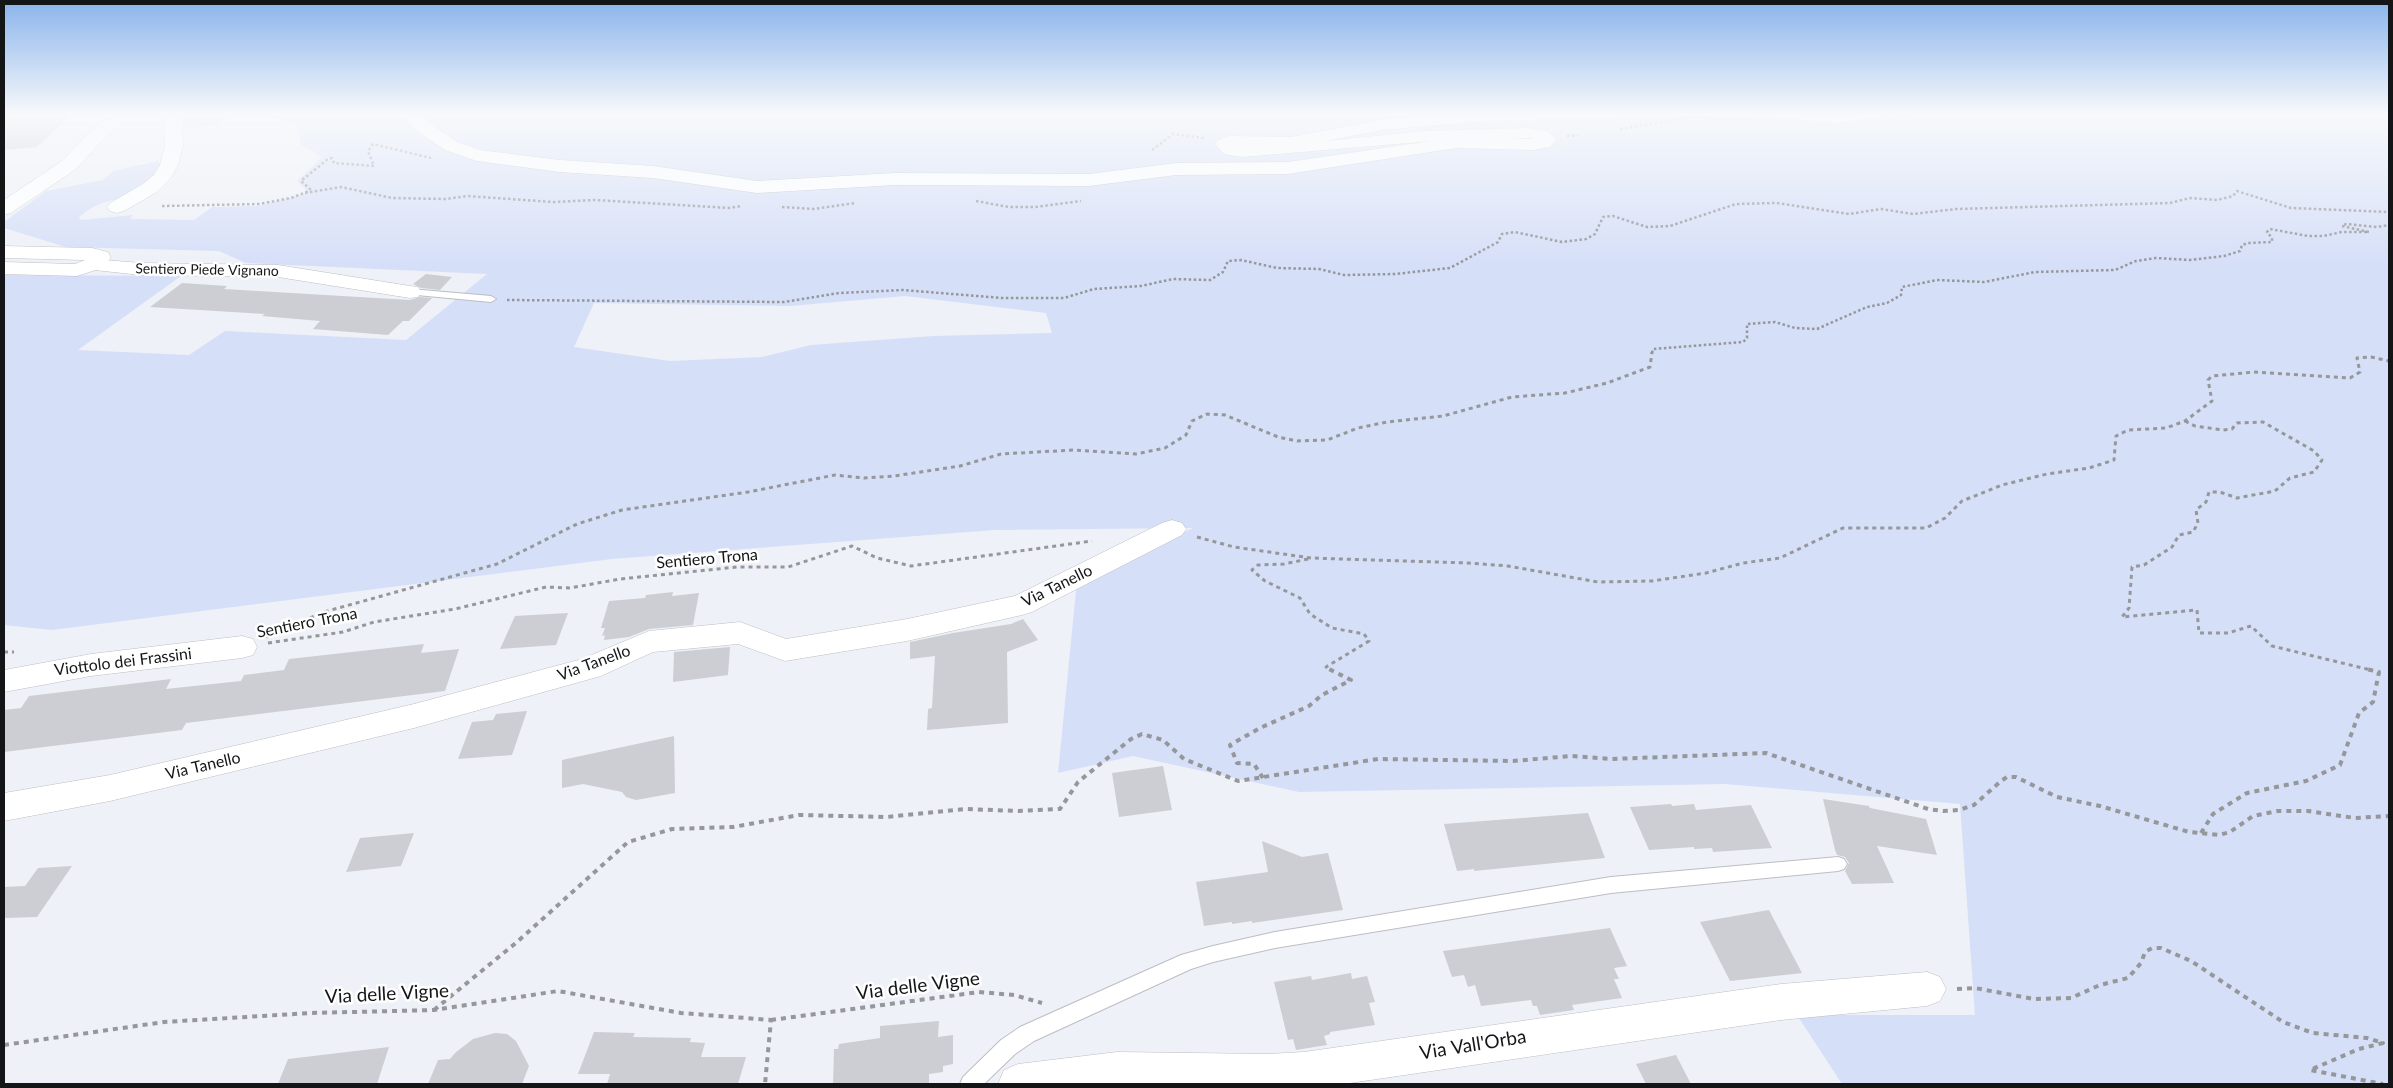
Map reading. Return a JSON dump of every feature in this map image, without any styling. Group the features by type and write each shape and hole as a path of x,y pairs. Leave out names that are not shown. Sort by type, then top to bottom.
{"street":[{"path":"4,209 70,164"},
{"path":"117,206 150,188 162,178 169,164"},
{"path":"547,164 653,172 757,187 904,179 1089,180 1160,171 1288,168 1315,164"},
{"path":"4,252 101,256 99,261 92,265"},
{"name":"Sentiero Piede Vignano","path":"4,268 73,270 92,265 141,269 261,270 410,292"},
{"name":"Via Tanello","path":"4,807 110,788 414,716 590,668 649,642 740,633 785,650 907,630 1022,605 1172,529"},
{"name":"Viottolo dei Frassini","path":"4,680 82,666 242,647"},
{"name":"Via Vall'Orba","path":"1018,1084 1077,1074 1117,1071 1268,1073 1304,1071 1556,1033 1781,1002 1927,990"}],"lane":[{"path":"410,292 492,299"},
{"path":"970,1084 1008,1047 1027,1034 1188,961 1275,940 1611,885 1838,864"}],"path":[{"path":"117,206 251,204 281,201 305,193 310,189 301,181 322,164"},
{"path":"344,164 374,166 373,164"},
{"path":"492,299 775,302 839,293 904,290 1002,298 1064,298 1094,289 1140,286 1173,279 1192,278 1210,280 1223,272 1228,261 1240,260 1277,268 1319,269 1344,275 1395,274 1450,268 1498,242 1502,234 1515,232 1562,242 1586,239 1595,234 1603,218 1613,216 1647,227 1670,226 1736,204 1777,203 1848,214 1881,210 1913,214 1956,209 1978,210 2083,204 2170,202 2190,198 2217,200 2233,196 2237,191 2291,208 2389,212"},
{"path":"242,647 324,612 497,564 577,524 622,510 748,492 835,475 864,478 894,476 960,466 1001,454 1074,450 1136,454 1165,448 1186,435 1192,420 1207,414 1225,414 1278,437 1297,441 1326,440 1358,428 1387,422 1443,416 1512,397 1565,393 1607,383 1650,367 1653,350 1743,342 1747,338 1746,324 1775,322 1795,328 1817,329 1843,319 1866,306 1887,303 1901,295 1902,287 1936,280 1984,282 2035,272 2115,270 2136,261 2156,258 2190,260 2224,256 2240,251 2242,245 2248,243 2272,242 2272,238 2267,232 2270,229 2308,236 2324,236 2342,232 2369,232 2342,226 2346,224 2377,227 2389,226"},
{"path":"1172,529 1234,547 1312,558 1508,566 1598,582 1652,580 1706,573 1744,563 1780,558 1843,528 1926,528 1945,518 1962,501 2002,485 2047,474 2089,468 2114,460 2116,436 2128,430 2166,428 2185,420 2212,401 2208,380 2212,376 2261,372 2350,378 2360,372 2357,358 2371,357 2389,361"},
{"path":"2185,420 2195,426 2223,430 2232,429 2237,423 2263,422 2314,450 2322,460 2314,472 2290,478 2275,491 2237,498 2220,492 2210,492 2206,502 2196,510 2198,523 2193,532 2179,535 2172,547 2144,565 2132,567 2129,608 2122,617 2197,610 2199,633 2228,633 2251,626 2272,646 2379,672 2373,702 2359,713 2340,766 2306,782 2248,793 2213,814 2200,833"},
{"name":"Sentiero Trona","path":"242,647 343,632 374,622 455,609 546,587 570,588 620,579 737,567 788,567 852,546 877,558 911,566 1095,540"},
{"path":"1263,778 1254,764 1237,763 1230,745 1260,728 1308,706 1322,695 1351,680 1326,667 1369,641 1364,634 1332,628 1310,614 1300,598 1265,581 1252,570 1258,565 1284,564 1312,558"},
{"path":"434,1010 517,942 628,842 672,828 733,827 799,815 887,817 965,809 1018,811 1060,809 1078,782 1123,745 1142,734 1163,740 1184,759 1238,781 1378,760 1513,761 1570,756 1612,760 1766,753 1928,809 1951,811 1974,805 2000,781 2007,777 2016,777 2057,796 2200,833 2219,835 2230,832 2253,816 2278,810 2308,811 2355,818 2389,816"},
{"path":"1927,990 1975,988 2034,999 2071,998 2100,985 2128,978 2141,963 2145,952 2152,948 2161,948 2191,961 2291,1025 2313,1033 2367,1038 2383,1043 2359,1049 2310,1070 2383,1084"},
{"name":"Via delle Vigne","path":"4,1045 164,1022 311,1013 434,1010 558,991 680,1014 771,1020 979,992 1014,995 1035,1000 1053,1007 1066,1016"},
{"path":"765,1084 771,1020"}],"shaded area":[{"path":"146,164 161,165 158,173 130,196 101,203 79,217 81,220 133,215 130,219 194,220 212,207 259,206 309,193 297,181 315,164 2389,164 2389,1084 1842,1084 1797,1015 1975,1015 1960,804 1725,784 1299,792 1133,756 1058,773 1077,581 1193,528 995,530 612,559 52,630 4,625 4,275 181,276 78,350 189,355 225,331 406,340 487,274 246,263 219,251 66,247 4,228 4,222 46,191 103,180 113,171","holes":["905,296 1046,313 1052,333 933,336 811,345 762,357 670,361 574,347 594,303 790,306"]}],"building":[{"path":"426,274 452,277 440,290 421,288 413,284"},
{"path":"182,283 227,286 224,289 410,300 420,297 432,298 409,321 403,321 388,335 313,329 320,321 262,316 265,314 150,307"},
{"path":"673,592 672,596 699,593 693,625 649,629 629,637 604,640 605,635 602,636 605,628 601,628 609,601 645,598 646,595"},
{"path":"568,613 556,645 500,649 515,616"},
{"path":"1023,619 1038,640 1007,652 1008,723 927,730 928,709 932,708 935,656 910,659 910,642 1011,624"},
{"path":"424,644 421,653 459,649 445,691 186,723 182,730 4,752 4,710 21,708 29,696 171,679 166,689 241,681 244,675 284,670 289,659"},
{"path":"730,647 728,675 673,682 674,652"},
{"path":"527,711 512,755 458,759 472,722 493,720 496,714"},
{"path":"674,736 675,793 636,800 626,797 622,792 583,784 562,788 562,760"},
{"path":"1163,766 1172,810 1119,817 1112,773"},
{"path":"1823,799 1869,806 1870,808 1926,819 1937,855 1877,846 1894,883 1852,884 1845,871 1849,863 1845,857 1837,855 1835,850"},
{"path":"1671,804 1672,806 1694,804 1696,810 1751,805 1772,848 1713,852 1712,848 1694,849 1694,847 1649,850 1630,807"},
{"path":"1588,813 1605,858 1474,871 1474,869 1457,871 1444,824"},
{"path":"414,833 401,866 346,872 360,838"},
{"path":"1262,841 1302,857 1328,853 1343,910 1252,923 1252,921 1232,924 1232,922 1204,926 1196,882 1268,872"},
{"path":"72,866 37,917 4,918 4,887 25,886 38,868"},
{"path":"1769,910 1802,973 1730,981 1700,922"},
{"path":"1610,928 1627,966 1614,968 1619,979 1614,979 1622,998 1572,1005 1574,1010 1540,1015 1537,1006 1533,1006 1531,1000 1481,1006 1475,985 1468,987 1464,975 1452,977 1443,951"},
{"path":"1351,973 1352,979 1367,976 1375,1002 1369,1003 1375,1025 1330,1032 1330,1034 1324,1036 1327,1045 1296,1050 1293,1039 1288,1040 1274,982 1311,976 1312,980"},
{"path":"939,1021 938,1037 953,1035 953,1064 943,1066 943,1072 929,1074 929,1083 833,1084 834,1049 838,1049 839,1044 880,1038 880,1026"},
{"path":"594,1032 635,1033 633,1037 691,1038 690,1042 705,1043 701,1057 746,1057 738,1084 607,1084 610,1074 578,1074"},
{"path":"495,1033 507,1034 516,1041 529,1066 522,1084 428,1084 438,1060 450,1059 473,1039"},
{"path":"389,1047 377,1084 278,1084 288,1059"},
{"path":"1676,1055 1691,1084 1646,1084 1636,1064"}]}
